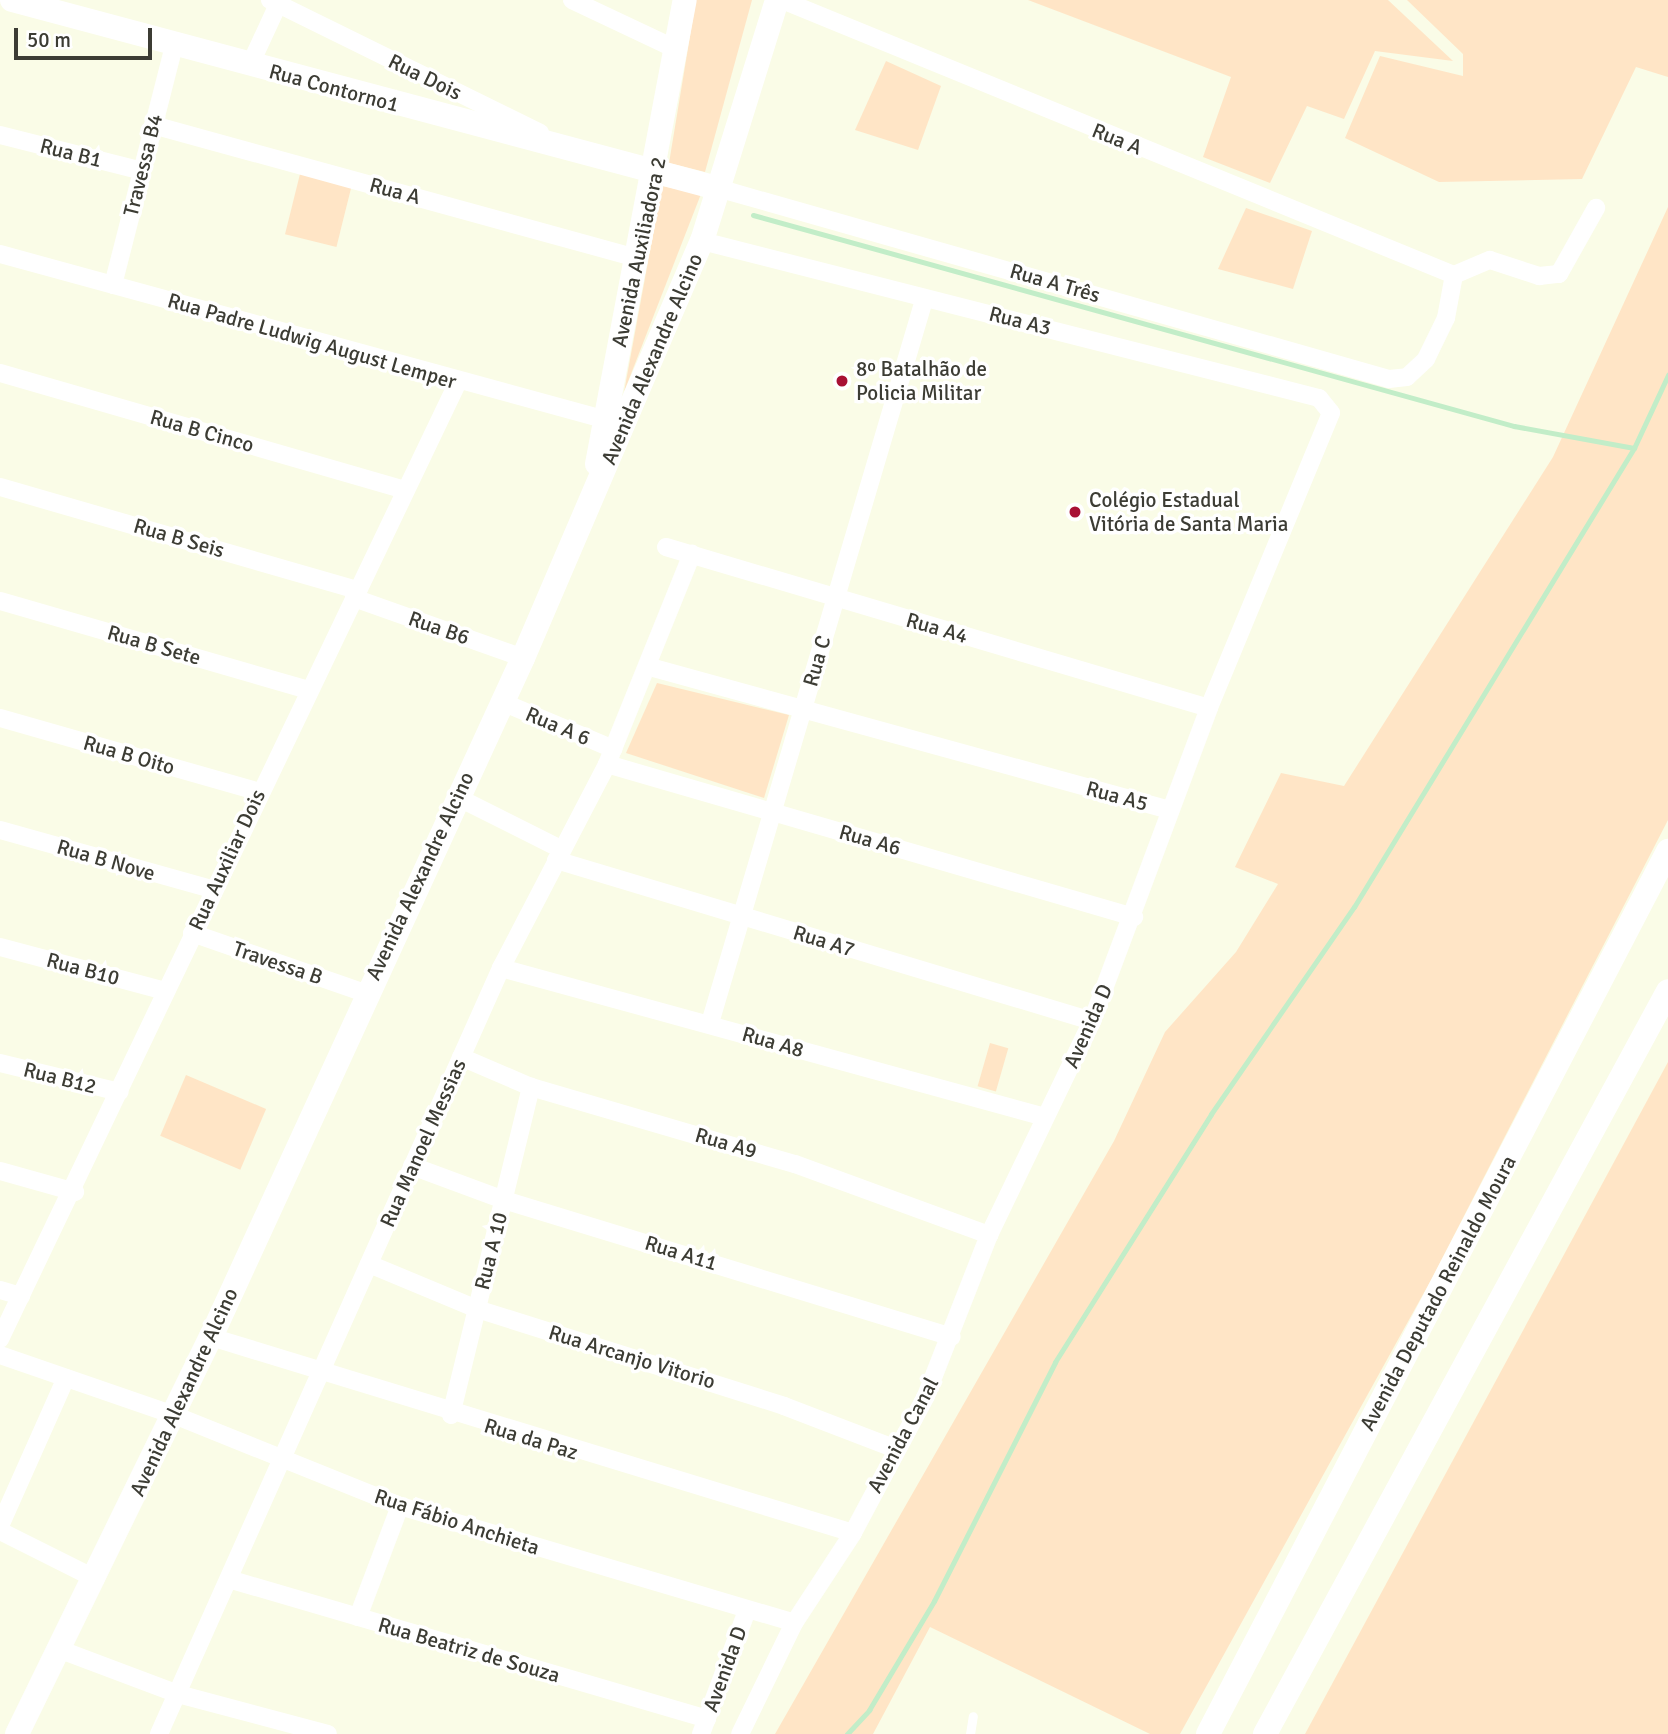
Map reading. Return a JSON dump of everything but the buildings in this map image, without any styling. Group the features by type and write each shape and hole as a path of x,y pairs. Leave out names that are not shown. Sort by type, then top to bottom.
{"street":[{"name":"Rua Contorno1","path":"12,0 656,175 721,189"},
{"path":"572,0 678,50"},
{"name":"Avenida Auxiliadora 2","path":"614,422 637,258 656,175 685,0"},
{"name":"Avenida Alexandre Alcino","path":"17,1734 96,1579 211,1337 365,992 523,657 590,503 614,422 702,242 779,0"},
{"name":"Rua A","path":"779,0 1454,275"},
{"path":"250,65 276,1"},
{"name":"Rua Dois","path":"276,1 581,153"},
{"name":"Travessa B4","path":"113,285 174,46"},
{"name":"Rua A","path":"153,125 637,258"},
{"name":"Rua B1","path":"0,135 142,171"},
{"name":"Rua A Três","path":"721,189 1390,379 1413,374 1426,359 1446,318 1454,275"},
{"path":"1454,275 1490,260 1539,276 1559,274 1596,208"},
{"name":"Rua A3","path":"702,242 1319,398 1331,413"},
{"name":"Rua Padre Ludwig August Lemper","path":"0,254 458,382 614,422"},
{"name":"Rua C","path":"710,1023 924,300"},
{"name":"Rua B Cinco","path":"0,373 405,490"},
{"name":"Rua Auxiliar Dois","path":"0,1339 75,1192 212,890 458,382"},
{"name":"Rua A5","path":"650,667 804,707 1170,810 1209,708 1331,413"},
{"name":"Rua B Seis","path":"0,487 356,594"},
{"name":"Rua A4","path":"666,547 1209,708"},
{"name":"Rua Manoel Messias","path":"159,1734 232,1580 279,1460 501,968 610,756 650,667 692,555"},
{"name":"Rua B6","path":"356,594 523,657"},
{"name":"Rua B Sete","path":"0,601 308,690"},
{"name":"Rua A 6","path":"502,702 610,756"},
{"name":"Rua B Oito","path":"0,718 259,792"},
{"name":"Rua A6","path":"610,756 773,812 1134,917"},
{"name":"Rua A7","path":"457,797 558,855 742,916 1092,1021"},
{"name":"Avenida D","path":"989,1235 1092,1021 1134,917 1170,810"},
{"name":"Rua B Nove","path":"0,830 212,890"},
{"name":"Avenida Deputado Reinaldo Moura","path":"1208,1734 1668,851"},
{"name":"Travessa B","path":"192,933 365,992"},
{"name":"Rua B10","path":"0,947 166,991"},
{"name":"Rua A8","path":"501,968 710,1023 1045,1118"},
{"path":"1265,1734 1668,991"},
{"name":"Rua A9","path":"461,1057 531,1087 795,1164 989,1235"},
{"name":"Rua B12","path":"0,1063 120,1093"},
{"name":"Rua A 10","path":"451,1415 531,1087"},
{"name":"Rua A11","path":"412,1166 504,1200 952,1337"},
{"path":"0,1171 75,1192"},
{"name":"Avenida Canal","path":"740,1734 794,1623 853,1533 952,1337 989,1235"},
{"name":"Rua Arcanjo Vitorio","path":"369,1264 477,1309 784,1406 896,1449"},
{"path":"0,1290 21,1296"},
{"name":"Rua da Paz","path":"211,1337 451,1415 853,1533"},
{"name":"Rua Fábio Anchieta","path":"0,1355 174,1415 279,1460 400,1506 747,1610"},
{"path":"0,1525 66,1378"},
{"path":"358,1617 400,1506"},
{"path":"0,1531 96,1579"},
{"name":"Rua Beatriz de Souza","path":"232,1580 704,1726"},
{"name":"Avenida D","path":"704,1726 747,1610 794,1623"},
{"path":"61,1650 177,1694 328,1734"}],"lane":[{"path":"970,1734 973,1716"}],"shaded area":[{"path":"696,0 752,0 705,172 669,163"},
{"path":"1028,0 1388,0 1453,61 1375,51 1344,119 1307,106 1270,183 1203,157 1231,77"},
{"path":"1407,0 1668,0 1668,77 1636,67 1582,179 1439,182 1345,138 1380,56 1463,76 1463,54"},
{"path":"886,61 941,86 918,150 855,130"},
{"path":"300,174 351,187 336,247 285,234"},
{"path":"662,186 701,194 624,392"},
{"path":"1668,207 1668,820 1431,1280 1180,1734 1150,1734 930,1627 873,1734 775,1734 1114,1141 1165,1032 1236,952 1278,884 1235,867 1281,773 1344,786 1553,457"},
{"path":"1246,208 1312,231 1293,289 1218,269"},
{"path":"657,683 789,715 764,798 626,753"},
{"path":"990,1043 1008,1048 996,1091 978,1086"},
{"path":"1668,1062 1668,1734 1305,1734"},
{"path":"186,1075 266,1109 240,1170 160,1136"}],"waterway":[{"path":"753,215 1514,426 1634,448"},
{"path":"847,1734 869,1710 934,1601 1055,1362 1211,1114 1354,907 1634,448 1668,375"}],"place":[{"name":"8º Batalhão de Policia Militar","path":"842,381"},
{"name":"Colégio Estadual Vitória de Santa Maria","path":"1075,512"}]}
